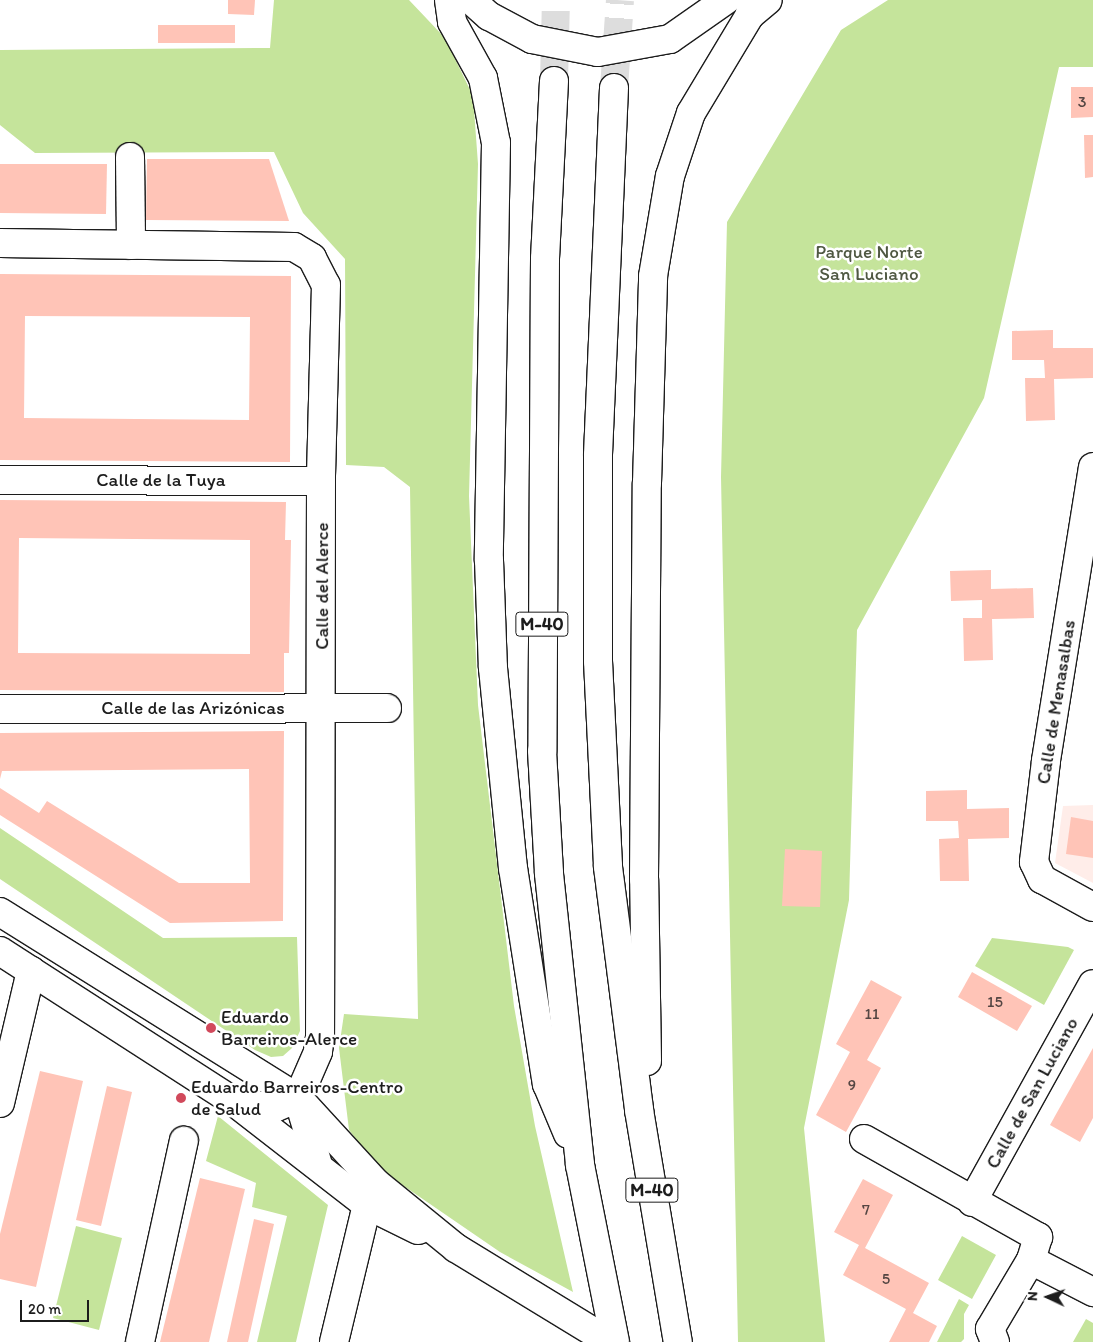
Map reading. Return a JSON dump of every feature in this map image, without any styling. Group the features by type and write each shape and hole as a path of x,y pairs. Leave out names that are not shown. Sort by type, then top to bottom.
{"main road":[{"path":"449,0 452,22 483,78 496,143 489,560 493,668 513,868 547,1084 580,1165"},
{"path":"471,0 489,16 532,39 598,52 670,39 726,0"},
{"path":"639,1110 648,1050 644,869 653,276 670,176 691,113 756,5"},
{"name":"M-40","path":"554,81 544,279 542,750 549,874 580,1165 615,1342"},
{"name":"M-40","path":"614,88 598,456 598,662 608,867 639,1110 678,1342"},
{"path":"130,157 131,245"},
{"name":"Calle del Alerce","path":"0,243 294,247 312,258 326,285 321,481 320,1037 318,1052 298,1098"},
{"name":"Calle de Menasalbas","path":"1093,467 1046,761 1034,862 1042,879 1093,907"},
{"name":"Calle de la Tuya","path":"0,480 321,481"},
{"name":"Calle de las Arizónicas","path":"0,709 387,708"},
{"path":"0,912 298,1098 371,1194"},
{"path":"0,951 233,1101 318,1165 371,1194 515,1285 610,1342"},
{"path":"0,1103 31,970"},
{"name":"Calle de San Luciano","path":"972,1202 1093,984"},
{"path":"233,1101 274,1108 298,1098"},
{"path":"298,1098 318,1165"},
{"path":"864,1139 1038,1238 1031,1260 990,1329 995,1342"},
{"path":"140,1342 184,1141"},
{"path":"334,1342 371,1194"},
{"path":"1031,1260 1093,1292"}],"shaded area":[{"path":"1093,805 1093,883 1055,863 1063,806"}],"green space":[{"path":"274,0 409,0 445,38 473,96 478,164 469,496 478,705 514,1006 535,1126 573,1292 500,1252 379,1169 349,1130 339,1048 344,1014 418,1019 410,487 384,467 346,465 345,259 303,213 274,152 35,153 0,125 0,50 270,48"},
{"name":"Parque Norte San Luciano","path":"888,0 1093,0 1093,67 1059,67 984,398 857,630 849,900 804,1128 825,1342 738,1342 721,477 727,222 841,30"},
{"path":"0,828 163,938 297,937 300,1031 292,1048 283,1056 271,1057 255,1050 0,879"},
{"path":"992,938 1068,947 1074,950 1044,1005 975,966"},
{"path":"218,1116 328,1205 296,1342 257,1342 287,1216 252,1207 256,1183 206,1161"},
{"path":"76,1226 122,1238 99,1330 53,1318"},
{"path":"962,1236 996,1255 972,1299 938,1280"},
{"path":"959,1299 969,1305 964,1314 964,1339 961,1342 937,1342"},
{"path":"1086,1319 1093,1323 1093,1342 1073,1342"}],"building":[{"path":"228,0 255,0 254,15 228,14"},
{"path":"158,25 235,25 235,43 158,43"},
{"path":"1071,87 1093,87 1093,117 1071,118"},
{"path":"1084,135 1093,135 1093,177 1085,178"},
{"path":"147,159 269,159 289,221 146,220"},
{"path":"0,164 107,164 106,214 0,213"},
{"path":"0,274 291,276 290,462 0,460","holes":["25,316 250,317 249,420 24,418"]},
{"path":"1053,330 1053,348 1093,348 1093,378 1054,379 1055,420 1026,421 1025,378 1045,378 1044,360 1012,360 1012,331"},
{"path":"0,500 286,502 285,540 291,540 289,653 284,653 284,692 0,690","holes":["19,538 250,540 250,654 18,653"]},
{"path":"991,570 991,589 1033,588 1034,618 992,619 993,660 964,661 963,618 982,618 982,600 951,601 950,571"},
{"path":"284,731 283,921 170,923 0,815 0,788 39,813 47,801 179,883 250,883 249,769 2,771 0,779 0,733"},
{"path":"967,790 967,809 1009,808 1009,838 968,839 969,881 940,881 939,839 959,838 958,821 926,821 926,791"},
{"path":"1071,817 1093,821 1093,858 1066,854"},
{"path":"785,849 822,851 820,907 782,906"},
{"path":"972,972 1032,1006 1017,1031 958,997"},
{"path":"871,980 902,997 867,1060 881,1068 846,1132 816,1115 850,1052 836,1044"},
{"path":"1093,1048 1093,1118 1080,1142 1050,1125"},
{"path":"40,1071 83,1081 36,1287 0,1279 0,1234"},
{"path":"107,1086 132,1092 101,1226 76,1220"},
{"path":"200,1178 245,1189 209,1342 160,1342"},
{"path":"863,1179 893,1195 865,1248 929,1283 913,1313 937,1326 929,1342 889,1342 906,1309 843,1275 859,1245 834,1232"},
{"path":"254,1219 274,1224 248,1342 227,1342"}],"tunnel":[{"path":"554,81 556,0"},
{"path":"614,88 620,0"}],"place":[{"name":"Eduardo Barreiros-Alerce","path":"211,1028"},
{"name":"Eduardo Barreiros-Centro de Salud","path":"181,1098"}]}
